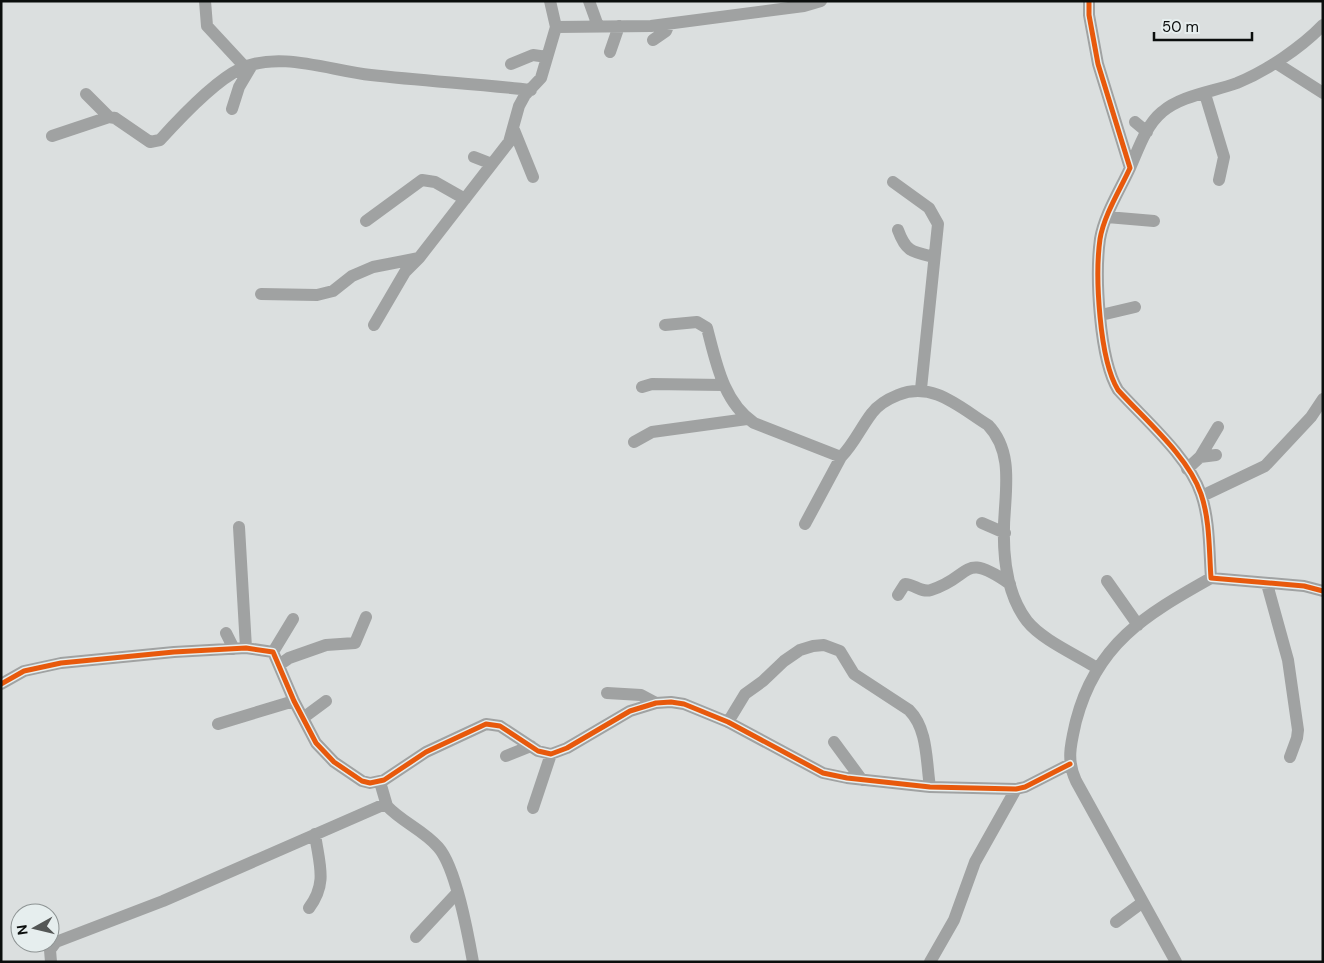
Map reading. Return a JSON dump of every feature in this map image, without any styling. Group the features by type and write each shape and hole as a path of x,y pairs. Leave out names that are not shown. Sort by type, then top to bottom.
{"street":[{"path":"205,1 207,26 248,66"},
{"path":"374,325 405,272 419,258 509,142 514,130 519,106 541,78 556,27 550,1"},
{"path":"589,1 598,26"},
{"path":"556,27 669,24 766,6 804,6 821,1"},
{"path":"1089,1 1089,15 1098,64 1130,168"},
{"path":"653,40 666,31 669,24"},
{"path":"1211,578 1207,527 1202,496 1187,469 1118,390 1111,377 1104,345 1101,315 1100,238 1107,217 1130,168 1147,132 1158,115 1169,107 1242,80 1276,63 1323,25"},
{"path":"610,52 619,26"},
{"path":"511,64 532,55 547,57"},
{"path":"52,136 109,117 115,118 150,142 155,142 160,140 222,81 248,66 285,62 370,75 531,90"},
{"path":"1276,63 1323,93"},
{"path":"232,109 248,66"},
{"path":"86,94 109,117"},
{"path":"1205,94 1224,157 1220,180"},
{"path":"1135,122 1147,132"},
{"path":"514,130 533,177"},
{"path":"474,157 492,164"},
{"path":"366,222 422,180 435,182 466,199"},
{"path":"894,182 910,193 936,217 939,232 934,257 921,390"},
{"path":"1107,217 1154,221"},
{"path":"898,230 908,249 934,257"},
{"path":"261,294 317,296 333,291 352,276 367,269 419,258"},
{"path":"1101,315 1135,308"},
{"path":"665,325 697,322 707,328 723,385 747,419 841,457"},
{"path":"642,387 652,384 723,385"},
{"path":"805,524 841,457 851,446 873,412 881,404 908,391 935,392 988,425 995,432 1004,452 1006,468 1005,533 1010,584 1022,612 1032,627 1097,668"},
{"path":"1202,496 1265,466 1300,429 1323,399"},
{"path":"634,442 652,432 747,419"},
{"path":"1187,469 1200,457 1218,427"},
{"path":"1200,457 1216,455"},
{"path":"982,523 1005,533"},
{"path":"239,527 240,648"},
{"path":"898,595 905,584 921,590 930,590 965,570 978,567 988,570 1010,584"},
{"path":"1176,962 1076,781 1070,764 1069,750 1082,701 1097,668 1138,624 1162,606 1211,578 1304,586 1323,591"},
{"path":"1107,581 1138,624"},
{"path":"1267,584 1288,660 1298,730 1298,738 1290,757"},
{"path":"279,665 289,658 326,644 355,642 366,617"},
{"path":"273,652 293,619"},
{"path":"226,633 240,648"},
{"path":"728,722 745,694 792,656 813,646 834,647 840,652 854,674 909,710 916,717 922,731 930,786"},
{"path":"1,684 24,671 62,664 240,648 273,652"},
{"path":"273,652 294,701 316,743 334,762 362,781 380,782 426,752 460,734 486,724 500,726 531,746 551,754 567,748 630,711 656,702"},
{"path":"607,693 641,695 656,702 684,704 728,722 824,773 862,780 930,786 1016,789 1070,764"},
{"path":"218,724 294,701"},
{"path":"303,718 326,701"},
{"path":"834,742 862,780"},
{"path":"506,756 531,746"},
{"path":"533,808 551,754"},
{"path":"380,782 385,804 391,811 420,829 439,848 451,872 473,962"},
{"path":"930,962 954,920 975,862 1016,789"},
{"path":"50,962 50,950 56,942 163,901 385,804"},
{"path":"309,908 318,896 321,883 315,834"},
{"path":"416,937 457,893"},
{"path":"1116,922 1143,902"}],"cycle path":[{"path":"1089,1 1089,15 1098,64 1130,168 1105,221 1100,239 1098,294 1106,358 1112,376 1118,390 1176,452 1195,480 1206,514 1211,578 1304,586 1323,591"},
{"path":"1,684 24,671 61,663 174,652 246,648 273,652 294,701 316,743 334,762 362,781 370,783 384,780 426,752 486,724 500,726 538,751 551,754 567,748 630,711 656,703 671,702 684,704 728,722 823,773 847,778 930,787 1016,789 1025,787 1070,764"}]}
